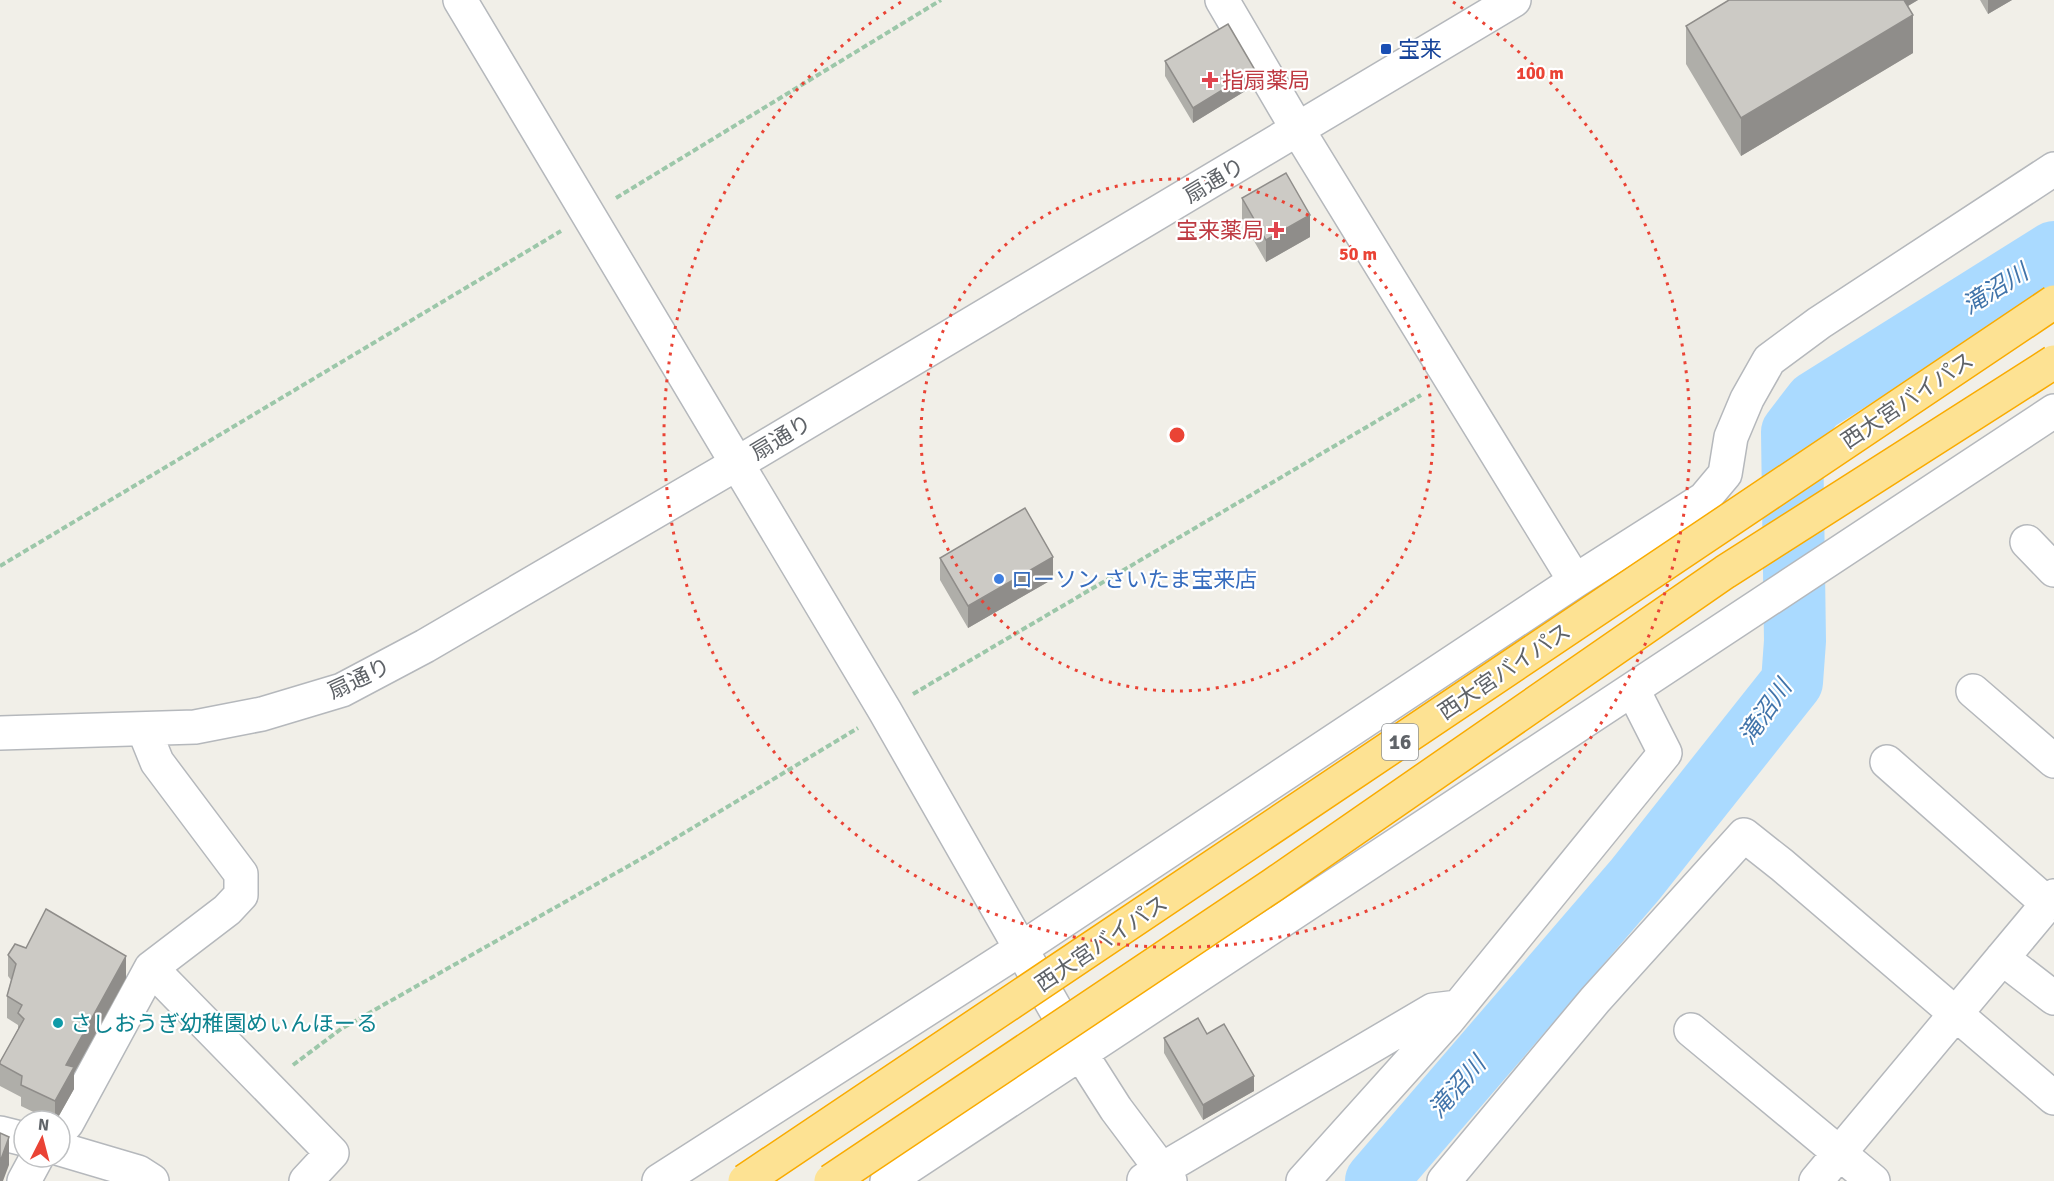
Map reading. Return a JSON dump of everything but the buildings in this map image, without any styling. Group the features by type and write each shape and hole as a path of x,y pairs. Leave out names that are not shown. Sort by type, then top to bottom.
{"highway":[{"name":"西大宮バイパス","path":"745,1181 2054,302"},
{"name":"西大宮バイパス","path":"831,1181 1273,885 1725,573 2054,362"}],"street":[{"path":"460,0 885,711 1081,1054 1158,1177 1433,1010 1458,1007"},
{"path":"1222,0 1298,130 1575,581"},
{"name":"扇通り","path":"0,733 195,727 262,714 342,690 425,646 738,463 1514,0"},
{"path":"659,1181 1020,950 1575,581 1704,499 1725,474 1731,437 1747,399 1769,360 1819,323 2054,169"},
{"path":"887,1181 1633,690 1840,550 2054,411"},
{"path":"2026,542 2054,570"},
{"path":"1303,1181 1458,1007 1665,753 1633,690"},
{"path":"1973,691 2054,761"},
{"path":"72,1114 151,968 227,910 241,895 241,874 157,762 144,730"},
{"path":"1816,1181 2051,900 1887,762"},
{"path":"1444,1181 1595,1000 1744,835 2054,1098"},
{"path":"2002,958 2054,998"},
{"path":"151,968 332,1153 306,1181"},
{"path":"1691,1030 1873,1181"},
{"path":"72,1153 138,1172 152,1181"}],"path":[{"path":"0,566 590,214 940,0"}],"waterway":[{"name":"滝沼川","path":"1376,1181 1635,880 1792,682 1795,641 1792,432 1815,402 2054,252"}],"place":[{"name":"宝来","path":"1386,49"},
{"name":"指扇薬局","path":"1210,80"},
{"name":"宝来薬局","path":"1276,230"},
{"name":"ローソン さいたま宝来店","path":"999,579"},
{"name":"さしおうぎ幼稚園めぃんほーる","path":"58,1023"}]}
